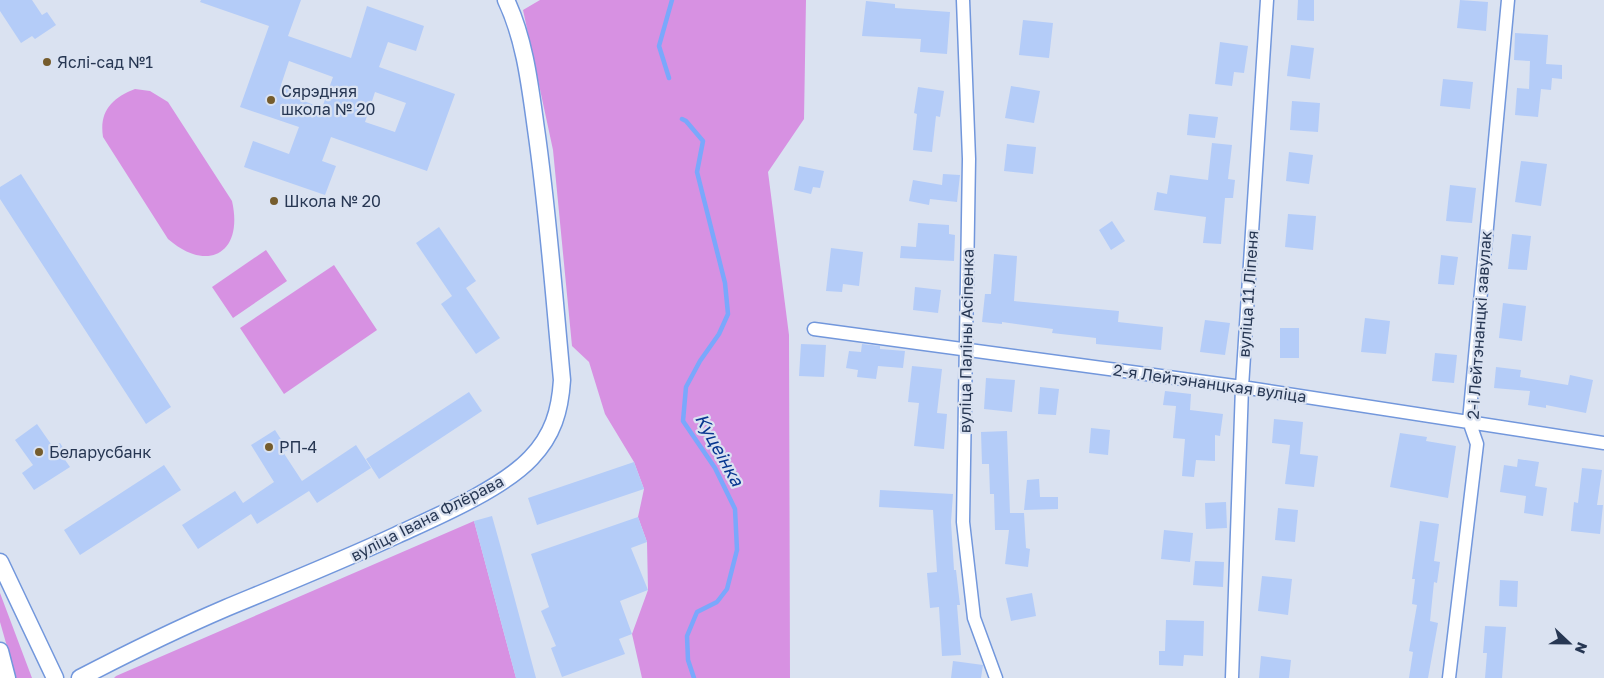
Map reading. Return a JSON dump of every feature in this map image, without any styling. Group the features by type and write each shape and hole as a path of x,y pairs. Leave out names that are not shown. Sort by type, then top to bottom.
{"street":[{"name":"вуліца Івана Флёрава","path":"80,678 225,608 331,566 426,522 500,483 518,471 550,434 560,402 562,380 542,169 528,73 515,22 506,0"},
{"name":"вуліца Паліны Асіпенка","path":"963,0 969,159 964,522 974,618 996,678"},
{"name":"вуліца 11 Ліпеня","path":"1232,678 1242,386 1267,0"},
{"name":"2-і Лейтэнанцкі завулак","path":"1449,678 1477,444 1469,421 1508,0"},
{"name":"2-я Лейтэнанцкая вуліца","path":"814,329 1242,386 1604,443"},
{"path":"0,562 55,678"},
{"path":"0,652 7,678"}],"shaded area":[{"path":"540,0 806,0 804,119 768,172 789,335 790,678 642,678 632,634 648,590 647,542 638,517 644,489 634,462 605,414 589,362 572,346 553,150 523,10"},
{"path":"135,89 150,91 168,102 232,201 233,234 227,245 219,253 209,256 196,255 182,249 168,239 103,137 103,120 109,107 114,101"},
{"path":"266,250 287,281 233,318 212,287"},
{"path":"334,265 377,330 284,394 240,328"},
{"path":"474,521 516,678 114,678 116,676"},
{"path":"0,593 32,678 16,678 0,622"}],"building":[{"name":"Яслі-сад №1","path":"0,0 32,0 42,15 47,12 56,25 35,39 32,36 21,43 0,11"},
{"name":"Сярэдняя школа № 20","path":"201,0 301,0 288,36 351,58 367,6 424,26 416,51 388,42 379,67 455,94 427,171 331,137 322,161 336,166 325,195 244,167 253,141 289,154 299,127 240,107 269,26 200,2","holes":["289,61 333,77 322,108 291,96 293,90 281,85","375,92 406,103 395,132 365,122"]},
{"path":"1298,0 1314,0 1314,21 1297,20"},
{"path":"1460,0 1488,2 1486,31 1457,28"},
{"path":"866,1 895,4 895,8 950,12 947,54 920,52 921,39 862,36"},
{"path":"1023,20 1053,23 1049,58 1019,55"},
{"path":"1515,33 1548,35 1546,64 1562,65 1562,79 1552,78 1551,90 1541,89 1538,117 1515,115 1517,88 1529,89 1530,61 1514,60"},
{"path":"1220,42 1248,46 1244,73 1234,72 1232,86 1215,84"},
{"path":"1291,45 1314,48 1310,79 1287,76"},
{"path":"1443,79 1473,82 1470,109 1440,106"},
{"path":"1011,86 1040,91 1034,123 1005,118"},
{"path":"918,87 944,91 940,117 936,116 932,152 913,150 917,114 914,113"},
{"path":"1292,101 1320,103 1318,132 1290,130"},
{"path":"1189,114 1218,117 1215,138 1187,135"},
{"path":"1212,143 1232,145 1228,179 1235,180 1233,198 1225,198 1221,244 1203,243 1206,217 1154,210 1157,192 1167,194 1170,175 1208,180"},
{"path":"1007,144 1036,147 1033,174 1004,171"},
{"path":"1289,152 1313,155 1309,184 1286,181"},
{"path":"1521,161 1547,164 1541,206 1515,202"},
{"path":"799,166 824,171 820,188 813,187 811,194 794,190"},
{"path":"21,174 171,407 146,424 0,199 0,187"},
{"path":"943,174 960,175 957,202 930,199 929,205 909,201 913,180 942,185"},
{"path":"1450,185 1476,188 1472,223 1446,221"},
{"path":"1288,214 1316,216 1313,250 1285,247"},
{"path":"1112,221 1125,241 1111,250 1099,230"},
{"path":"918,223 949,225 949,234 955,235 954,261 900,258 901,246 916,247"},
{"path":"439,227 476,281 466,288 500,338 476,354 441,304 452,296 416,243"},
{"path":"1512,234 1531,236 1527,270 1508,269"},
{"path":"831,248 863,252 859,286 843,284 842,292 826,291"},
{"path":"994,254 1017,256 1014,301 1119,311 1118,322 1163,327 1161,350 1096,344 1096,338 1052,333 1053,329 1002,322 1002,324 982,322 985,294 991,294"},
{"path":"1441,255 1458,257 1454,285 1438,284"},
{"path":"915,287 941,290 938,313 913,310"},
{"path":"1503,303 1526,306 1522,341 1499,338"},
{"path":"1365,318 1390,321 1386,354 1361,352"},
{"path":"1205,320 1230,323 1225,355 1200,352"},
{"path":"1280,328 1299,328 1299,358 1280,358"},
{"path":"801,344 826,345 824,377 799,376"},
{"path":"862,344 880,346 880,349 905,351 903,368 878,366 876,379 857,377 858,370 846,368 849,351 861,352"},
{"path":"1435,353 1457,355 1454,383 1432,381"},
{"path":"912,366 942,369 937,413 947,414 944,449 914,446 919,403 908,402"},
{"path":"1496,367 1521,370 1520,377 1568,385 1570,375 1593,380 1586,413 1546,405 1546,408 1528,405 1530,391 1494,388"},
{"path":"986,378 1015,380 1012,412 984,409"},
{"path":"1040,387 1059,389 1056,415 1038,414"},
{"path":"1165,391 1191,394 1190,410 1223,414 1220,436 1215,435 1215,461 1196,460 1194,477 1182,476 1185,439 1173,438 1176,406 1163,405"},
{"path":"469,392 482,411 379,479 366,459"},
{"path":"1274,419 1303,422 1300,454 1318,456 1314,487 1285,484 1290,445 1272,443"},
{"path":"37,424 53,447 60,443 67,454 63,457 70,467 34,490 22,473 33,465 15,440"},
{"path":"1091,428 1110,430 1108,455 1089,453"},
{"path":"275,430 288,450 283,452 302,481 356,445 371,468 317,503 309,491 257,524 251,514 198,549 182,525 235,491 243,503 274,482 251,445"},
{"path":"1007,431 1010,513 1024,513 1026,548 1030,549 1028,567 1005,564 1009,530 995,530 994,494 990,494 989,464 982,464 981,432"},
{"path":"1400,433 1427,437 1426,441 1456,446 1448,498 1390,487"},
{"path":"1518,459 1539,462 1535,486 1547,488 1543,516 1524,513 1526,496 1500,492 1504,465 1517,467"},
{"path":"634,462 644,489 537,525 528,498"},
{"path":"164,465 181,490 80,555 64,530"},
{"path":"1582,468 1602,470 1597,505 1603,505 1600,534 1571,531 1574,502 1578,503"},
{"path":"1039,479 1040,497 1058,497 1058,509 1024,510 1027,480"},
{"path":"880,490 953,494 951,522 954,570 956,570 960,605 957,605 961,655 942,656 939,607 930,608 927,573 937,572 933,510 879,507"},
{"path":"1226,502 1227,528 1206,529 1205,503"},
{"path":"1278,508 1298,510 1295,542 1275,540"},
{"path":"492,516 536,678 516,678 474,521"},
{"path":"638,517 647,542 631,548 648,590 620,601 632,634 619,639 625,654 562,677 551,648 556,646 541,611 549,607 531,554"},
{"path":"1420,521 1439,524 1434,561 1440,562 1437,583 1434,582 1430,621 1438,623 1428,678 1409,678 1413,652 1409,651 1417,605 1412,604 1415,579 1412,579"},
{"path":"1164,530 1193,533 1190,562 1161,559"},
{"path":"1195,561 1224,562 1223,587 1193,585"},
{"path":"1262,576 1292,579 1288,615 1258,611"},
{"path":"1500,580 1518,581 1517,607 1499,606"},
{"path":"1032,593 1036,616 1011,621 1006,598"},
{"path":"1166,620 1204,621 1203,656 1184,655 1183,666 1159,665 1159,651 1165,651"},
{"path":"1485,626 1506,627 1502,678 1485,678 1487,653 1483,653"},
{"path":"1261,656 1291,660 1289,678 1259,678"},
{"path":"953,661 983,665 981,678 951,678"}],"waterway":[{"name":"Куцеінка","path":"669,78 659,46 672,0"},
{"name":"Куцеінка","path":"682,119 686,121 703,141 697,172 725,283 728,314 719,334 700,361 686,387 683,421 715,468 735,509 737,550 727,589 717,602 697,612 687,636 688,660 694,678"}],"place":[{"name":"Яслі-сад №1","path":"47,62"},
{"name":"Сярэдняя школа № 20","path":"271,100"},
{"name":"Школа № 20","path":"274,201"},
{"name":"РП-4","path":"269,447"},
{"name":"Беларусбанк","path":"39,452"}]}
